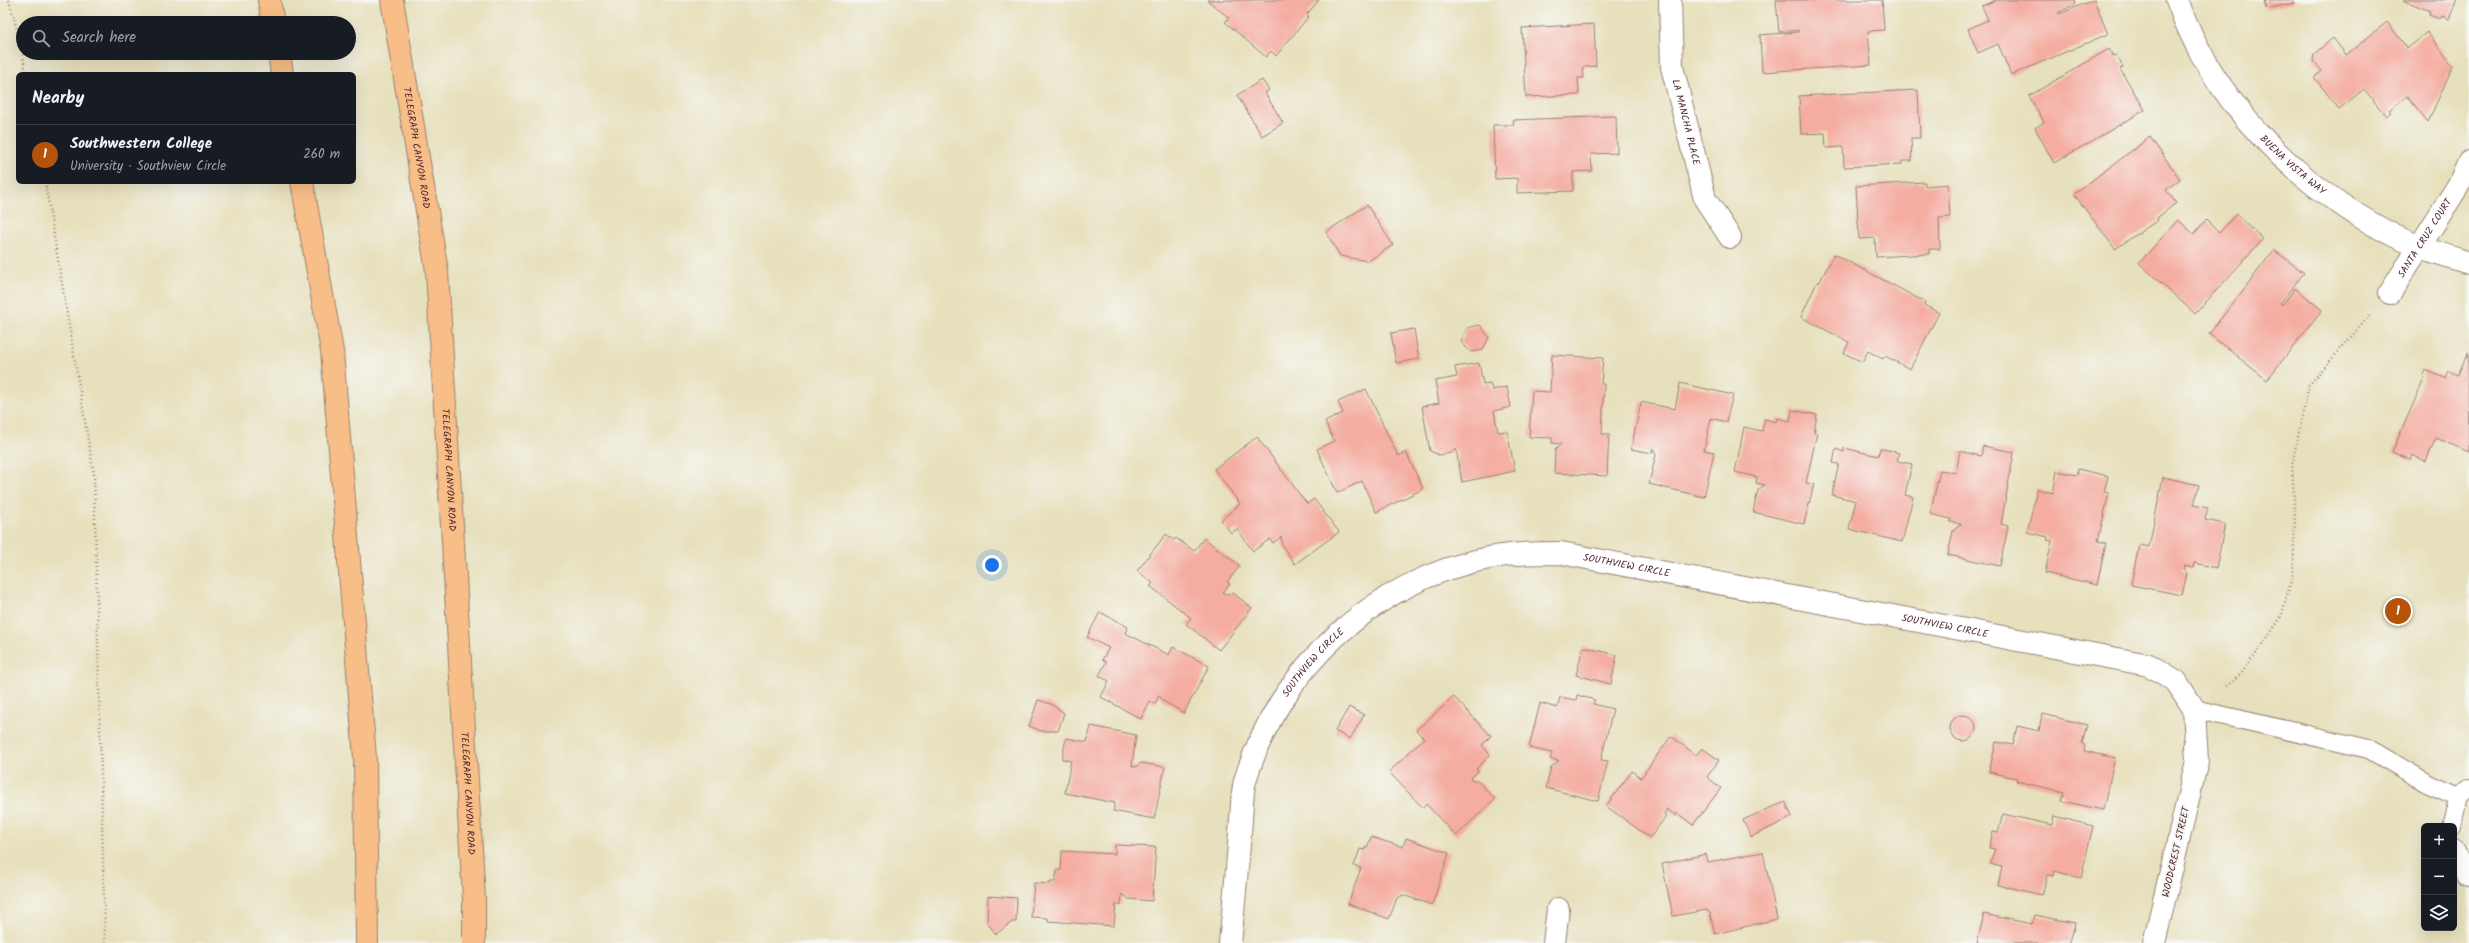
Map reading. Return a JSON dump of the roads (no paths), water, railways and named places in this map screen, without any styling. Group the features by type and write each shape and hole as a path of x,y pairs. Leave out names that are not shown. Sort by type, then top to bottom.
{"main road":[{"path":"269,0 272,16"},
{"name":"TELEGRAPH CANYON ROAD","path":"392,0 437,271 474,899 474,943"},
{"path":"280,60 282,72"},
{"path":"302,184 332,351 365,758 367,943"}],"street":[{"name":"LA MANCHA PLACE","path":"1670,0 1672,67 1705,199 1730,237"},
{"name":"BUENA VISTA WAY","path":"2177,0 2187,28 2206,62 2227,94 2271,147 2329,196 2388,233 2421,247 2469,263"},
{"name":"SANTA CRUZ COURT","path":"2390,293 2421,247 2458,186 2469,162"},
{"name":"SOUTHVIEW CIRCLE","path":"1230,943 1245,783 1258,745 1276,709 1298,676 1325,646 1365,612 1387,597 1420,580 1454,567 1489,558 1525,554 1561,553 2149,665 2176,681 2194,709 2197,761"},
{"name":"WOODCREST STREET","path":"2154,943 2197,761"},
{"path":"1554,943 1558,909"}],"lane":[{"path":"2194,709 2369,749 2427,783 2464,793 2452,823"},
{"path":"2457,854 2466,875 2469,876"}],"place":[{"name":"Southwestern College","path":"2398,611"}]}
